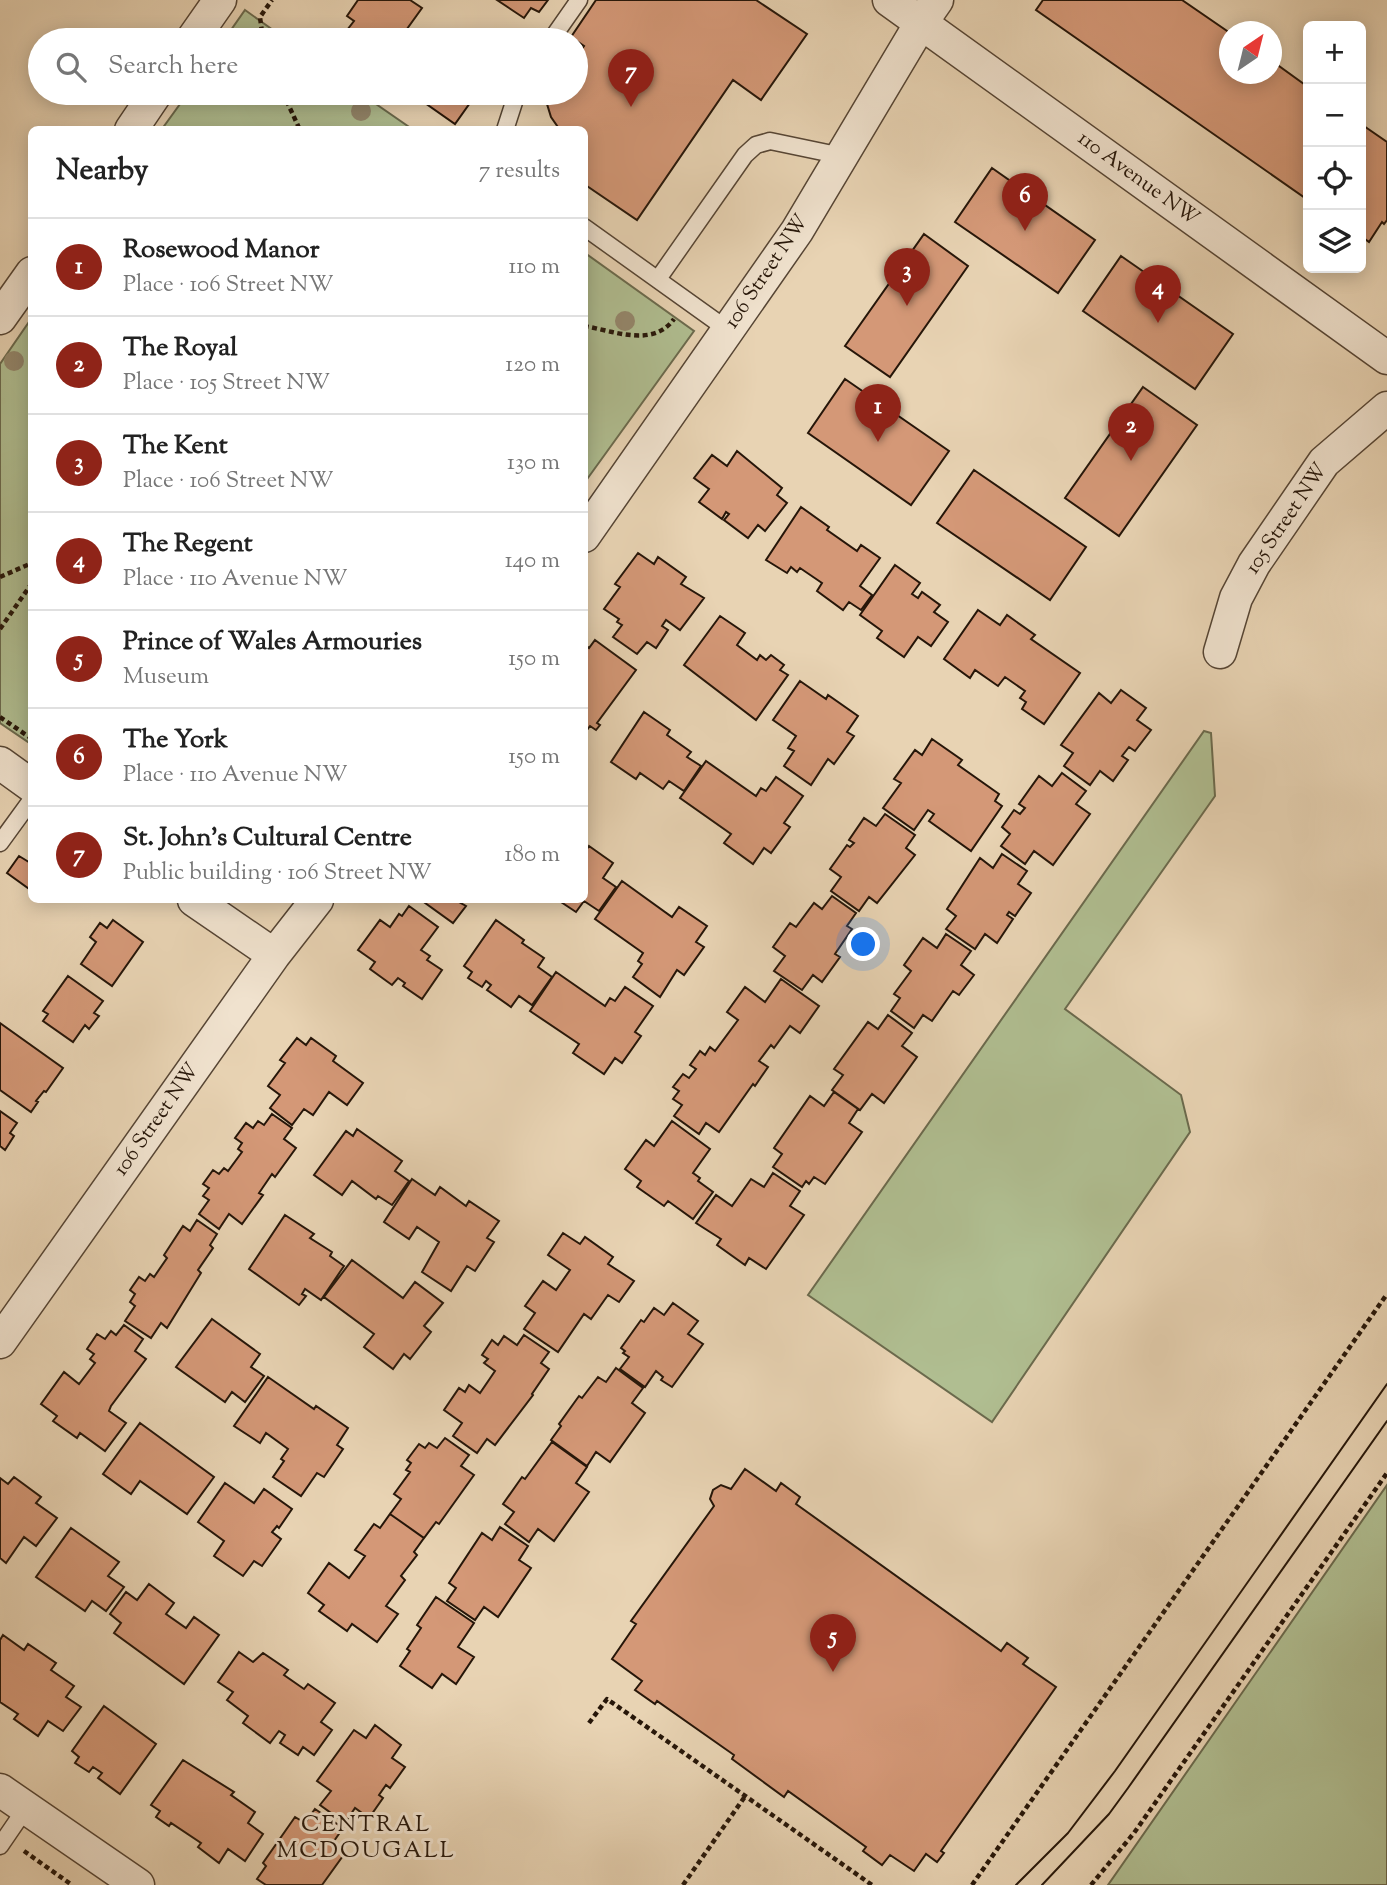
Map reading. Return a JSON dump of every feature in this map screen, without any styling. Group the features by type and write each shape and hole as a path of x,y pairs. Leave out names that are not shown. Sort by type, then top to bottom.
{"street":[{"path":"200,28 220,0"},
{"name":"110 Avenue NW","path":"889,0 929,11 1387,358"},
{"name":"106 Street NW","path":"588,530 797,231 929,11"},
{"path":"134,126 148,105"},
{"path":"0,318 28,279"},
{"name":"105 Street NW","path":"1220,652 1236,598 1254,564 1324,462 1387,408"},
{"path":"0,763 28,783"},
{"path":"198,903 274,955"},
{"name":"106 Street NW","path":"0,1342 274,955 315,903"},
{"path":"0,1790 138,1885"}],"lane":[{"path":"559,28 579,0"},
{"path":"506,126 513,105"},
{"path":"658,279 745,155 756,145 770,141 842,156"},
{"path":"588,230 728,330"},
{"path":"0,843 28,804"},
{"path":"3,1842 26,1808"}],"path":[{"path":"261,28 260,17 272,0"},
{"path":"289,105 298,126"},
{"path":"588,327 645,337 664,330 678,313"},
{"path":"0,577 28,566"},
{"path":"0,629 28,589"},
{"path":"0,717 28,736"},
{"path":"972,1885 1387,1294"},
{"path":"1091,1885 1135,1833 1387,1473"},
{"path":"589,1723 607,1699 872,1885"},
{"path":"683,1885 746,1795"},
{"path":"3,1842 72,1885"}],"green space":[{"path":"245,10 270,28 232,28"},
{"path":"179,105 377,105 408,126 164,126"},
{"path":"588,255 694,331 588,478"},
{"path":"28,323 28,742 0,723 0,364"},
{"path":"1204,731 1211,733 1215,796 1065,1009 1181,1095 1190,1132 992,1422 808,1295"},
{"path":"1387,1485 1387,1885 1108,1885"}],"building":[{"path":"358,0 410,0 422,8 408,28 349,28 354,21 347,16"},
{"path":"497,0 548,0 539,12 531,8 524,18"},
{"path":"596,0 756,0 807,34 761,100 733,80 637,220 588,187 588,126 557,126 551,117 547,105 588,105 588,28 577,28"},
{"path":"1043,0 1182,0 1219,25 1219,84 1282,84 1282,68 1303,83 1303,197 1036,10"},
{"path":"428,105 468,105 455,124"},
{"path":"1366,127 1387,142 1387,220 1384,224 1382,222 1369,242 1366,240"},
{"path":"992,168 1095,240 1058,293 955,222"},
{"path":"924,234 968,266 890,377 845,346"},
{"path":"1121,256 1233,334 1195,389 1083,311"},
{"path":"845,379 949,451 911,505 808,433"},
{"path":"1143,387 1197,425 1119,536 1065,498"},
{"path":"737,451 782,488 777,495 787,503 765,531 758,525 748,538 724,520 729,514 726,512 722,519 699,502 709,489 694,478 712,455 727,466"},
{"path":"974,470 1086,547 1050,600 937,523"},
{"path":"801,507 857,551 861,545 880,558 860,586 872,595 861,610 849,602 843,610 817,591 822,583 800,568 797,572 791,567 787,573 766,560"},
{"path":"638,553 654,564 658,557 686,577 681,584 704,598 680,630 666,620 662,626 668,630 656,648 647,642 637,654 613,637 622,625 617,622 619,619 604,609 620,587 615,584"},
{"path":"895,565 920,583 912,594 918,598 922,592 940,605 934,612 948,622 931,646 918,637 904,657 877,638 882,631 860,615"},
{"path":"978,610 1000,625 1007,615 1035,635 1031,639 1080,673 1044,724 1022,709 1026,702 1020,698 1025,691 1005,677 998,686 975,670 970,678 944,659"},
{"path":"720,616 745,633 737,645 757,660 760,655 766,660 771,655 784,665 780,670 788,675 756,720 684,665"},
{"path":"595,640 636,670 597,723 600,725 596,730 590,726 588,729 589,648"},
{"path":"800,681 826,699 828,695 858,716 847,732 854,736 834,764 828,759 811,785 784,766 794,751 788,748 796,736 773,720"},
{"path":"1121,690 1146,708 1137,720 1151,730 1135,751 1129,747 1122,756 1128,760 1113,781 1100,771 1090,785 1064,766 1073,753 1061,745 1099,693 1111,703"},
{"path":"644,712 670,730 667,735 691,752 687,757 701,766 684,791 669,781 663,789 640,773 636,779 611,762"},
{"path":"932,739 962,760 958,765 999,794 995,801 1002,806 971,851 929,821 934,814 928,810 914,830 883,808 901,783 894,779 915,750 922,755"},
{"path":"706,761 756,796 761,788 766,791 776,777 803,796 784,823 790,827 771,853 764,848 753,864 724,843 731,834 680,798"},
{"path":"1062,773 1086,791 1076,804 1090,814 1053,865 1034,851 1025,864 1001,846 1010,834 1002,827 1014,810 1020,814 1025,808 1019,804 1039,776 1052,786"},
{"path":"885,814 915,835 906,848 915,855 877,903 869,897 859,911 831,891 841,877 830,869 847,845 850,847 854,843 849,840 864,818 876,826"},
{"path":"588,847 613,863 603,878 616,887 599,911 587,903"},
{"path":"1002,854 1027,871 1018,884 1031,893 1015,916 1009,912 1007,915 1013,919 997,943 985,934 975,949 946,929 956,916 947,909 980,858 993,868"},
{"path":"19,856 28,862 28,888 7,873"},
{"path":"622,881 672,917 679,907 707,926 696,942 704,947 684,975 677,970 660,997 633,977 642,964 638,961 643,953 595,919"},
{"path":"832,896 856,913 847,926 852,929 835,954 840,957 822,982 813,975 802,990 774,971 785,956 773,947 790,923 796,927 814,903 822,909"},
{"path":"425,903 461,903 466,906 453,923"},
{"path":"562,903 583,903 576,912"},
{"path":"409,906 438,927 421,950 430,956 427,960 442,970 422,999 403,986 405,983 398,978 392,985 370,969 375,962 358,950 380,920 390,927"},
{"path":"113,920 143,942 112,986 81,964 96,942 90,937 100,923 107,928"},
{"path":"496,920 544,958 538,967 552,977 532,1005 519,996 511,1007 487,990 491,985 486,981 482,987 468,978 472,972 464,966"},
{"path":"946,934 971,951 961,965 974,975 959,995 953,991 932,1021 923,1015 914,1028 891,1011 900,998 894,994 911,971 904,965 923,938 937,948"},
{"path":"556,972 605,1006 610,998 615,1001 625,987 653,1006 635,1032 641,1036 622,1063 615,1058 604,1074 573,1053 579,1044 530,1011"},
{"path":"68,976 103,1001 94,1013 99,1016 89,1029 85,1025 73,1042 43,1021 48,1014 43,1011"},
{"path":"781,979 819,1006 800,1033 790,1026 774,1048 771,1045 759,1061 768,1067 719,1132 706,1123 699,1134 674,1116 682,1105 673,1099 679,1091 673,1087 683,1074 689,1078 696,1069 690,1065 700,1051 705,1055 710,1047 715,1051 738,1020 727,1012 745,987 765,1002"},
{"path":"888,1015 912,1033 902,1046 917,1057 884,1103 872,1094 860,1110 832,1090 843,1075 834,1069 868,1022 878,1029"},
{"path":"0,1023 63,1068 36,1101 38,1102 31,1112 0,1090"},
{"path":"297,1038 306,1045 311,1038 336,1056 333,1061 363,1083 347,1105 329,1092 313,1115 304,1109 292,1125 270,1108 280,1095 268,1086 285,1063 280,1060"},
{"path":"834,1092 858,1109 849,1123 862,1132 825,1184 814,1177 809,1184 806,1181 802,1187 773,1167 782,1154 774,1148 810,1096 824,1106"},
{"path":"0,1111 17,1123 10,1133 14,1136 5,1150 0,1146"},
{"path":"272,1114 292,1128 284,1139 296,1148 275,1177 272,1174 259,1193 263,1195 242,1224 229,1214 219,1229 199,1214 209,1200 203,1196 209,1188 203,1184 213,1170 219,1174 224,1168 228,1171 242,1152 238,1149 242,1143 235,1138 246,1123 253,1128 258,1121 264,1125"},
{"path":"672,1121 710,1149 693,1173 700,1178 698,1181 713,1192 693,1219 668,1201 664,1206 637,1187 641,1181 625,1169 646,1140 654,1146"},
{"path":"357,1129 402,1161 395,1171 409,1181 392,1205 378,1196 376,1199 352,1181 342,1195 314,1175 346,1131 353,1136"},
{"path":"773,1173 800,1191 790,1206 804,1215 766,1269 749,1258 745,1265 717,1245 721,1239 696,1223 716,1195 732,1206 751,1179 764,1187"},
{"path":"412,1179 435,1195 440,1187 466,1206 469,1201 499,1221 487,1238 494,1242 475,1271 467,1266 451,1291 422,1272 439,1242 417,1227 409,1239 384,1222"},
{"path":"285,1215 314,1234 310,1238 332,1252 330,1256 344,1266 321,1300 305,1289 302,1294 306,1296 299,1305 249,1269"},
{"path":"197,1220 217,1234 210,1245 213,1248 167,1328 161,1323 151,1338 125,1321 135,1306 130,1302 135,1294 130,1290 139,1277 145,1281 150,1274 154,1277 167,1258 164,1255 183,1226 190,1231"},
{"path":"563,1233 580,1244 585,1237 613,1257 608,1264 634,1281 619,1302 608,1295 591,1319 584,1314 558,1352 524,1329 535,1313 525,1306 543,1281 556,1290 570,1270 548,1255"},
{"path":"352,1260 403,1298 415,1282 443,1303 424,1326 431,1332 410,1359 404,1354 393,1369 364,1347 374,1334 324,1297"},
{"path":"673,1303 698,1321 688,1334 703,1344 672,1387 661,1380 663,1377 656,1371 645,1387 620,1369 629,1357 621,1348 641,1320 644,1322 654,1308 664,1315"},
{"path":"212,1319 260,1354 251,1367 264,1376 245,1402 232,1392 225,1402 176,1367"},
{"path":"124,1325 143,1339 135,1351 146,1359 111,1406 109,1411 126,1423 105,1451 80,1433 77,1438 53,1421 57,1416 41,1404 64,1372 79,1384 95,1363 90,1359 94,1354 87,1349 97,1334 105,1339 111,1331 116,1335"},
{"path":"524,1335 549,1352 541,1363 549,1369 495,1445 487,1439 477,1453 453,1436 462,1423 444,1410 459,1388 465,1392 469,1385 480,1393 495,1371 484,1363 488,1359 482,1355 492,1340 498,1345 504,1336 517,1345"},
{"path":"616,1368 643,1388 632,1403 645,1413 610,1462 596,1452 587,1466 551,1440 579,1396 582,1398 598,1377 606,1382"},
{"path":"268,1377 314,1409 316,1406 348,1428 337,1445 343,1449 324,1477 317,1473 301,1496 273,1477 284,1461 281,1459 288,1449 266,1433 260,1443 234,1426"},
{"path":"140,1423 214,1477 187,1514 140,1481 131,1494 103,1474"},
{"path":"445,1438 469,1455 461,1466 474,1475 439,1524 436,1522 424,1538 390,1514 401,1499 394,1494 410,1472 406,1470 411,1463 407,1460 419,1444 425,1448 429,1443 437,1448"},
{"path":"552,1442 587,1467 576,1483 589,1492 554,1541 538,1529 529,1542 505,1524 514,1512 503,1504"},
{"path":"745,1469 776,1491 781,1483 800,1497 796,1504 1001,1651 1007,1643 1028,1658 1023,1664 1056,1687 941,1851 944,1853 937,1862 926,1854 914,1871 890,1855 882,1865 863,1851 866,1847 788,1791 784,1797 732,1759 734,1755 657,1701 655,1704 635,1690 642,1681 612,1659 636,1624 631,1621 714,1506 710,1499 713,1490 721,1485 731,1489"},
{"path":"14,1477 41,1497 36,1503 57,1518 36,1546 24,1537 6,1563 0,1558 0,1478 8,1484"},
{"path":"225,1483 254,1503 264,1489 292,1509 279,1528 277,1526 272,1532 281,1539 262,1566 254,1561 243,1576 214,1556 224,1541 198,1522"},
{"path":"390,1514 424,1538 414,1552 417,1555 401,1576 405,1580 386,1606 398,1614 377,1642 352,1624 347,1631 319,1611 324,1605 308,1593 329,1563 349,1578 365,1556 355,1550 374,1524 380,1528"},
{"path":"500,1527 528,1546 519,1560 531,1568 498,1617 484,1607 475,1620 447,1601 456,1588 449,1583 482,1533 492,1540"},
{"path":"71,1528 119,1562 108,1576 124,1587 106,1611 92,1601 85,1611 36,1577"},
{"path":"149,1584 174,1603 166,1614 186,1628 194,1617 219,1635 184,1684 114,1633 121,1623 110,1614 126,1592 137,1600"},
{"path":"436,1597 474,1623 458,1647 474,1657 456,1684 442,1674 432,1688 400,1666 421,1628 417,1625"},
{"path":"3,1635 24,1650 28,1644 56,1663 51,1670 74,1686 66,1697 81,1707 63,1731 48,1721 38,1736 14,1719 18,1714 0,1702 0,1640"},
{"path":"239,1652 253,1662 263,1653 288,1670 284,1675 304,1689 308,1684 335,1703 321,1722 332,1730 314,1755 303,1747 298,1755 280,1743 285,1735 279,1731 270,1743 243,1723 248,1716 227,1700 233,1692 218,1682"},
{"path":"104,1706 156,1744 120,1794 98,1778 102,1773 93,1767 89,1772 75,1763 79,1757 72,1751"},
{"path":"375,1725 401,1745 392,1758 405,1767 390,1788 386,1785 379,1795 383,1798 369,1818 355,1808 345,1823 320,1805 331,1791 317,1781 354,1730 366,1738"},
{"path":"183,1760 234,1792 231,1795 255,1812 248,1823 263,1834 245,1861 228,1849 219,1863 198,1847 201,1843 171,1823 169,1826 156,1817 160,1811 151,1805"},
{"path":"315,1809 343,1828 332,1844 345,1853 322,1885 266,1885 257,1879 266,1866 263,1863 295,1817 305,1823"}],"tram line":[{"path":"1016,1885 1068,1833 1115,1771 1387,1384"},
{"path":"1042,1885 1109,1814 1387,1421"}],"place":[{"name":"St. John's Cultural Centre","path":"631,107"},
{"name":"The York","path":"1025,231"},
{"name":"The Kent","path":"907,306"},
{"name":"The Regent","path":"1158,323"},
{"name":"Rosewood Manor","path":"878,442"},
{"name":"The Royal","path":"1131,461"},
{"name":"Prince of Wales Armouries","path":"833,1672"}],"district":[{"name":"CENTRAL MCDOUGALL","path":"366,1838"}]}
